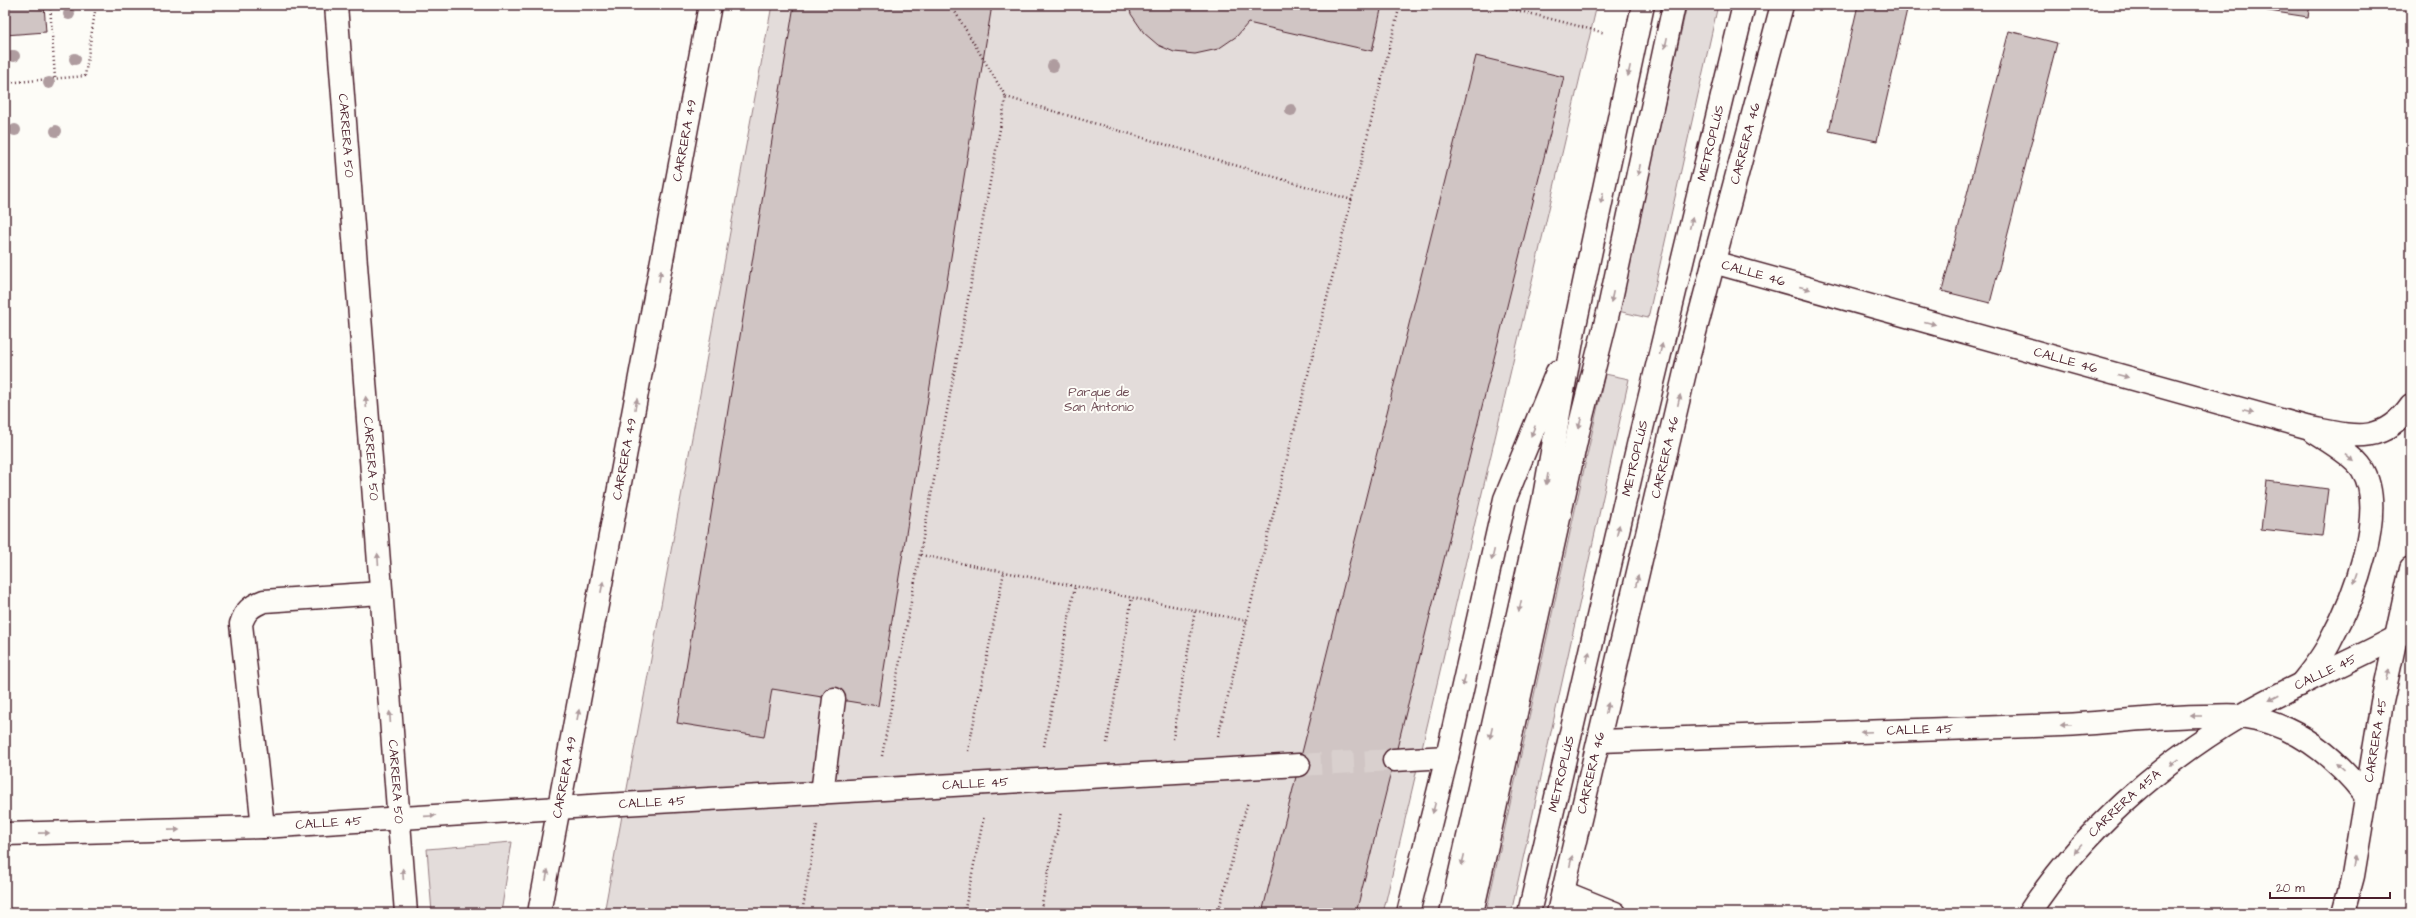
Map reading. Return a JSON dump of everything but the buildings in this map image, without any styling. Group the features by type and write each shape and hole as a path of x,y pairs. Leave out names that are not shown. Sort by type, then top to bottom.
{"street":[{"name":"CARRERA 50","path":"336,5 406,913"},
{"name":"CARRERA 49","path":"539,913 560,808 710,5"},
{"path":"1451,913 1543,502 1574,330 1644,5"},
{"path":"1472,913 1578,432 1608,313 1674,5"},
{"name":"METROPLÚS","path":"1529,913 1638,445 1744,5"},
{"name":"CARRERA 46","path":"1561,903 1689,355 1782,5"},
{"name":"CALLE 46","path":"1713,262 2306,427 2361,437 2385,430 2406,413 2411,405"},
{"path":"1408,913 1447,757 1505,500 1574,330"},
{"path":"2300,685 2320,659 2345,609 2366,551 2373,513 2372,490 2362,468 2330,442 2306,427"},
{"name":"CARRERA 45","path":"2343,913 2353,876 2365,795 2404,634 2411,568"},
{"path":"263,827 241,624 244,614 252,606 264,601 381,593"},
{"name":"CALLE 45","path":"2240,716 2404,634"},
{"path":"822,793 834,699"},
{"name":"CALLE 45","path":"1600,741 2077,724 2168,716 2240,716 2271,723 2301,737 2324,752 2346,771 2365,795"},
{"name":"CARRERA 45A","path":"2029,913 2078,848 2118,808 2159,772 2240,716"},
{"path":"1394,760 1447,757"},
{"name":"CALLE 45","path":"5,834 263,827 560,808 1299,765"},
{"path":"1561,903 1615,913"}],"path":[{"path":"50,5 55,78"},
{"path":"5,84 85,76 96,5"},
{"path":"883,753 1006,97 951,5"},
{"path":"1218,738 1400,5"},
{"path":"1497,5 1605,33"},
{"path":"1006,97 1352,200"},
{"path":"921,555 1247,621"},
{"path":"971,737 1004,572"},
{"path":"1046,737 1075,586"},
{"path":"1108,737 1132,597"},
{"path":"1173,737 1195,610"},
{"path":"1218,913 1257,768"},
{"path":"1040,913 1068,779"},
{"path":"964,913 991,783"},
{"path":"802,913 822,793"}],"green space":[{"name":"Parque de San Antonio","path":"772,5 1597,5 1383,913 604,913"},
{"path":"1687,5 1718,5 1648,318 1618,311"},
{"path":"1605,374 1629,379 1511,913 1486,913"},
{"path":"512,842 501,913 432,913 427,849"}],"tunnel":[{"path":"1299,765 1394,760"}]}
